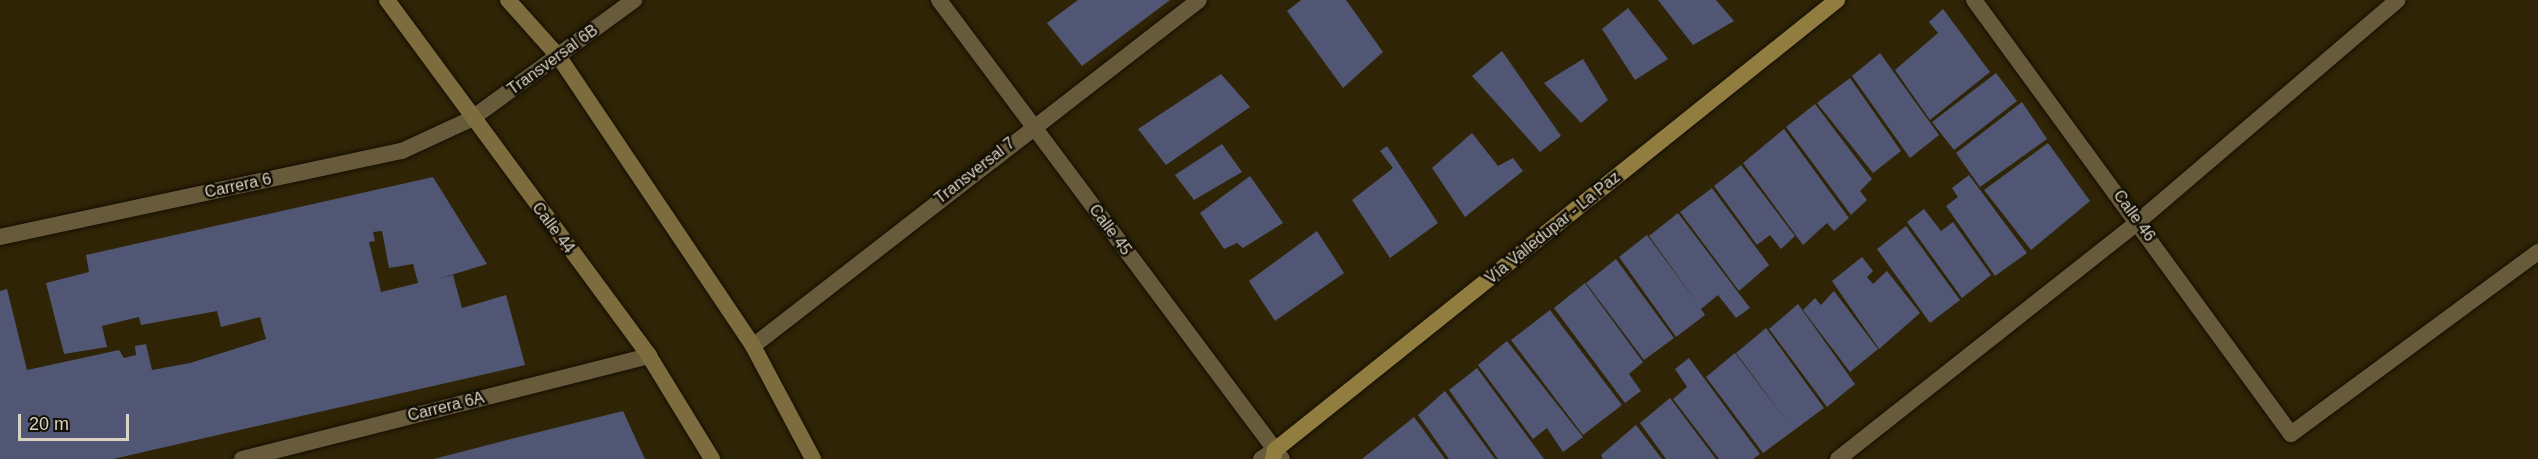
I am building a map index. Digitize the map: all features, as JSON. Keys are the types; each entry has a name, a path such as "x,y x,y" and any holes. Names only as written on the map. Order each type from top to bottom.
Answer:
{"main road":[{"name":"Calle 44","path":"387,0 471,119 650,356 712,459"},
{"path":"508,0 560,57 753,346 813,459"},
{"name":"Vía Valledupar - La Paz","path":"1273,457 1837,0"}],"street":[{"name":"Transversal 6B","path":"471,119 560,57 634,0"},
{"name":"Calle 45","path":"939,0 1273,457"},
{"name":"Transversal 7","path":"753,346 1031,126 1199,0"},
{"name":"Calle 46","path":"1974,0 2139,221 2290,434 2538,252"},
{"path":"1838,459 2139,221 2398,0"},
{"name":"Carrera 6","path":"0,237 402,151 471,119"},
{"name":"Carrera 6A","path":"242,459 650,356"}],"building":[{"path":"1078,0 1170,0 1082,66 1047,23"},
{"path":"1301,0 1346,0 1383,52 1343,88 1287,11"},
{"path":"1658,0 1716,0 1734,21 1693,45"},
{"path":"1628,8 1668,59 1635,80 1602,29"},
{"path":"1943,9 1990,72 1930,120 1895,70 1938,33 1929,22"},
{"path":"1502,51 1561,136 1540,152 1472,76"},
{"path":"1880,53 1939,135 1910,158 1852,76"},
{"path":"1583,59 1608,100 1581,123 1544,83"},
{"path":"1996,73 2017,101 1954,150 1932,122"},
{"path":"1221,74 1250,107 1166,165 1138,129"},
{"path":"1850,78 1901,151 1873,173 1817,103"},
{"path":"2022,102 2047,139 1980,187 1956,153"},
{"path":"1815,104 1872,179 1860,191 1867,200 1851,215 1786,127"},
{"path":"1784,129 1849,218 1834,231 1827,223 1803,245 1743,163"},
{"path":"1472,133 1498,166 1513,158 1523,171 1465,217 1432,168"},
{"path":"2048,143 2090,201 2031,250 1984,190"},
{"path":"1222,144 1242,172 1194,200 1175,175"},
{"path":"1387,146 1438,223 1390,258 1352,200 1393,168 1380,151"},
{"path":"1741,165 1795,236 1781,249 1770,235 1757,245 1714,186"},
{"path":"1969,175 2027,253 1995,276 1946,206 1958,197 1952,188"},
{"path":"1250,176 1283,223 1243,248 1237,243 1224,249 1200,213"},
{"path":"433,177 487,264 438,279 453,275 462,308 506,295 525,365 113,459 0,459 0,291 7,289 27,370 119,350 124,358 136,355 135,346 146,344 152,370 190,363 266,339 260,317 221,327 217,311 141,325 139,317 102,326 107,347 64,354 46,283 89,272 86,255","holes":["382,231 389,268 413,264 418,283 381,292 369,242 375,241 373,232"]},
{"path":"1712,188 1769,265 1739,291 1680,212"},
{"path":"1924,209 1941,231 1953,222 1991,275 1962,298 1907,222"},
{"path":"1678,213 1750,308 1736,318 1718,295 1701,309 1705,315 1676,337 1619,257 1647,235 1698,304 1649,236"},
{"path":"1906,226 1960,300 1930,323 1877,249"},
{"path":"1317,231 1344,273 1275,321 1249,281"},
{"path":"1862,257 1873,271 1867,277 1873,284 1887,271 1920,313 1879,349 1832,281"},
{"path":"1616,259 1674,338 1644,360 1586,283"},
{"path":"1585,283 1643,362 1629,374 1641,391 1625,403 1554,308"},
{"path":"1834,291 1878,349 1850,372 1803,310 1815,298 1821,305"},
{"path":"1798,304 1855,384 1827,407 1769,329"},
{"path":"1550,310 1622,405 1583,435 1511,340"},
{"path":"1766,328 1824,408 1763,453 1706,377 1735,353 1792,428 1736,353"},
{"path":"1507,341 1583,437 1563,452 1547,428 1533,439 1478,365"},
{"path":"1689,358 1760,454 1753,459 1719,459 1673,399 1687,387 1675,369"},
{"path":"1477,368 1544,459 1498,459 1449,390"},
{"path":"1445,391 1495,459 1449,459 1418,415"},
{"path":"1670,398 1716,459 1666,459 1640,423"},
{"path":"623,411 645,459 434,459 507,440"},
{"path":"1414,417 1445,459 1362,459"},
{"path":"1636,425 1662,459 1603,459 1601,455"}]}
